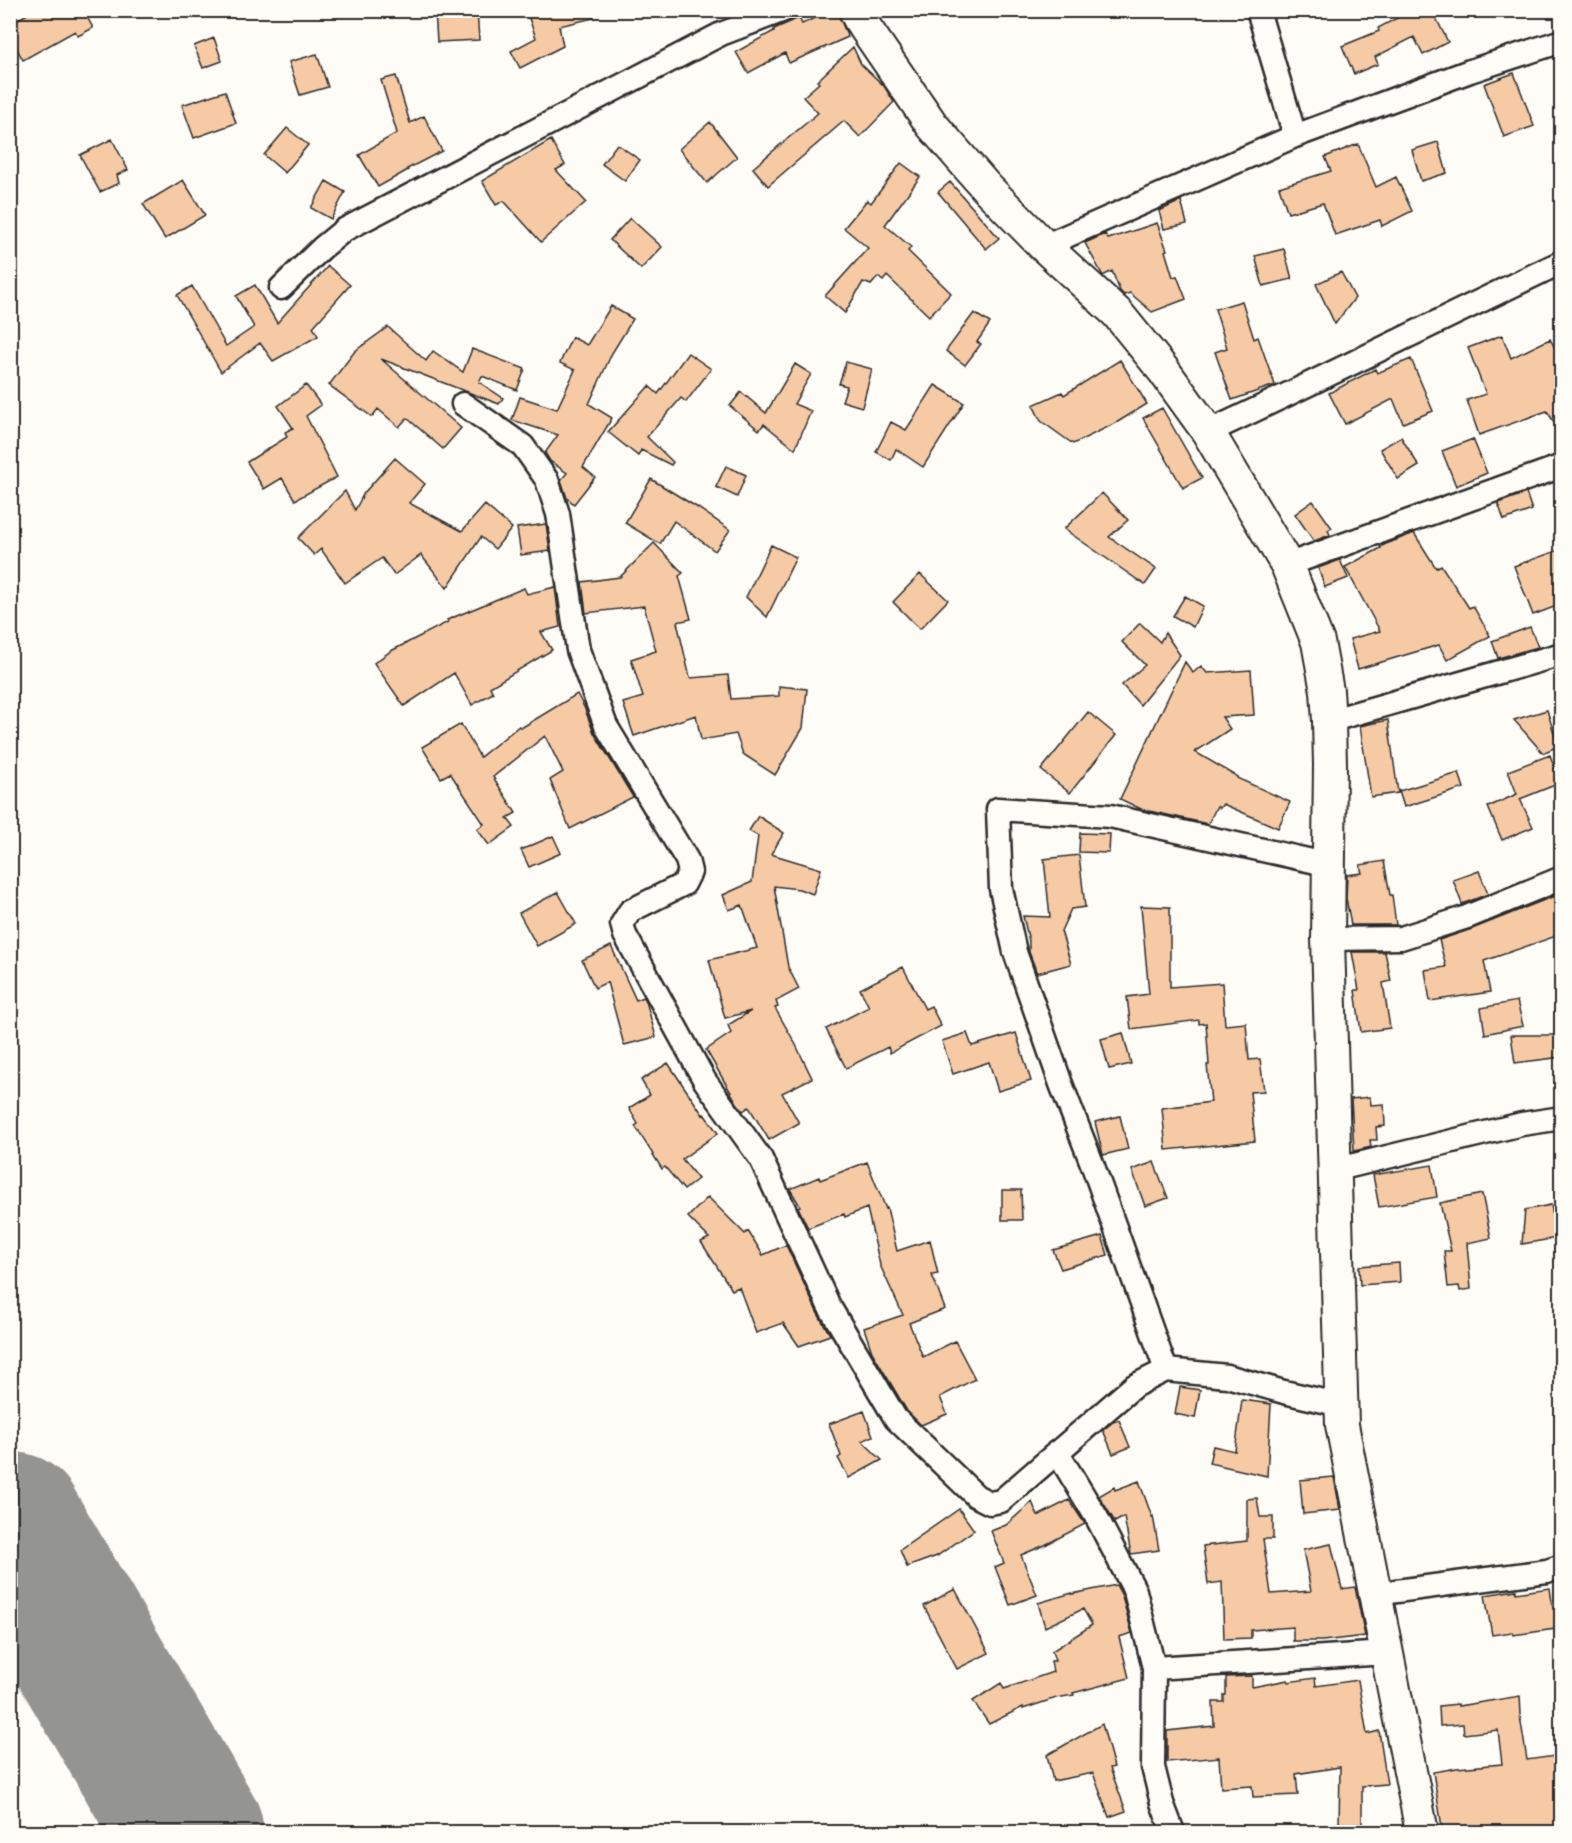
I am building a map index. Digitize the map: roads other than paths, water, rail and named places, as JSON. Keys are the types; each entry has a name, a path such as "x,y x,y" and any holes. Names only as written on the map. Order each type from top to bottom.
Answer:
{"main road":[{"path":"855,10 932,125 986,187 1044,246 1117,313 1164,371 1208,432 1287,565 1318,642 1327,691 1329,721 1328,939 1342,1425 1422,1833"}],"street":[{"path":"281,288 344,230 721,34 784,10"},
{"path":"1258,10 1295,136"},
{"path":"1044,246 1295,136 1470,71 1562,40"},
{"path":"1208,432 1562,262"},
{"path":"463,404 523,446 547,480 558,514 578,650 606,726 687,860 690,872 684,884 630,911 622,924 625,934 705,1081 761,1159 829,1306 896,1419 976,1496 990,1503 1001,1501 1134,1386 1166,1370 1227,1376 1341,1405"},
{"path":"1287,565 1562,466"},
{"path":"1329,721 1562,654"},
{"path":"1166,1370 1015,952 1001,889 998,808 1110,816 1330,865"},
{"path":"1328,939 1401,938 1467,917 1562,878"},
{"path":"1334,1170 1522,1124 1562,1118"},
{"path":"1057,1452 1135,1591 1154,1668 1153,1767 1162,1803 1173,1833"},
{"path":"1374,1594 1547,1571 1562,1566"},
{"path":"1154,1668 1386,1653"}]}
